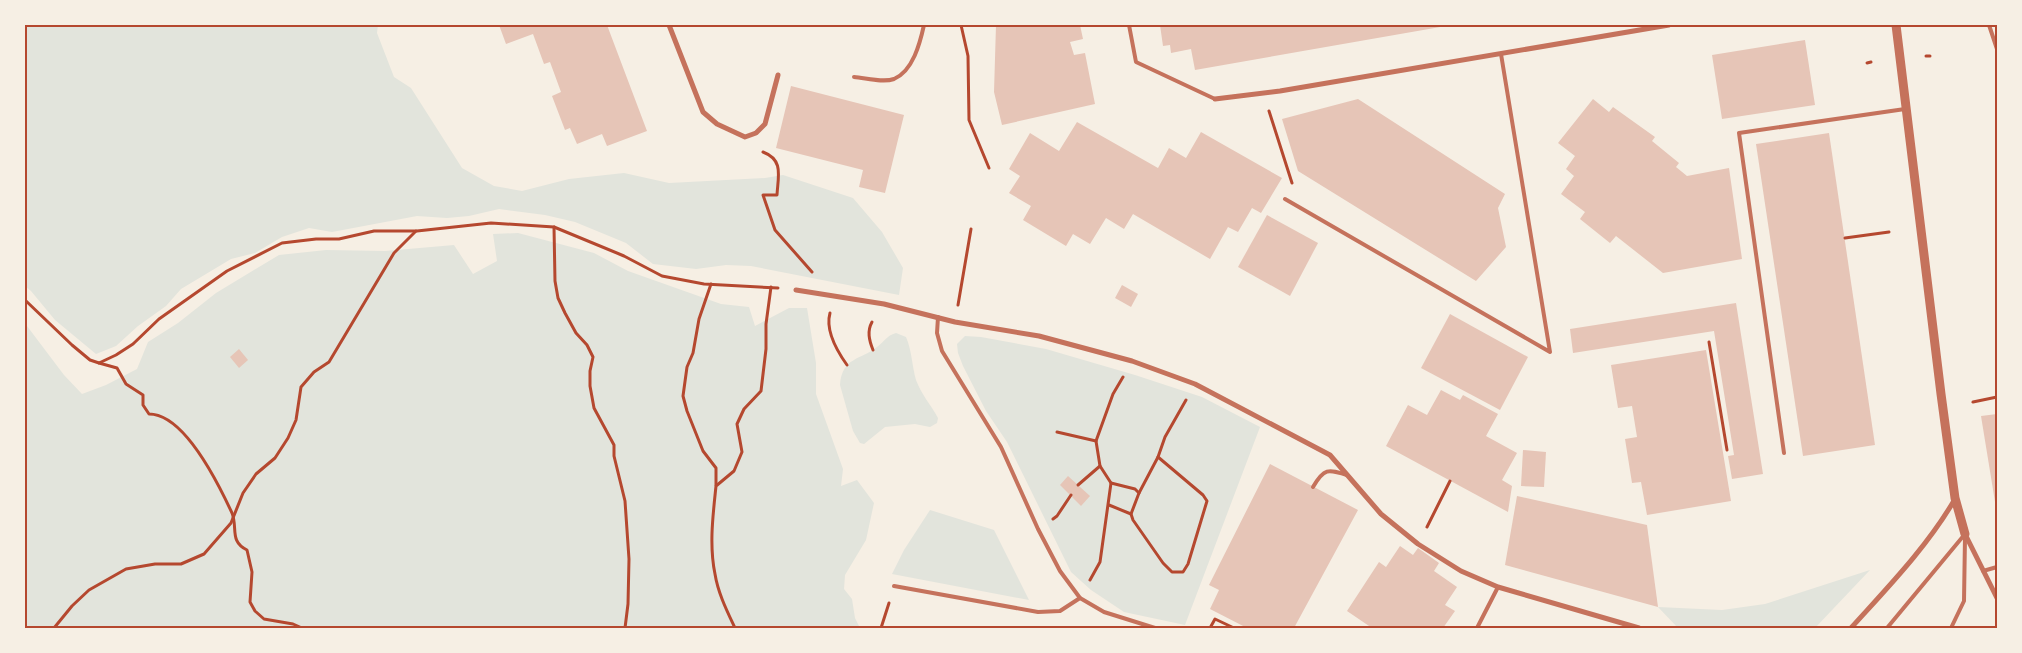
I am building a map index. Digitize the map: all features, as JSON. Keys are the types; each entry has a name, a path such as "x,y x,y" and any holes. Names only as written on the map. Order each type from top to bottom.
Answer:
{"street":[{"path":"669,25 703,112 730,132 745,137 756,133 765,124 778,75"},
{"path":"1214,99 1280,90 1669,25"},
{"path":"1896,25 1905,110 1955,498 1965,534 1997,598"},
{"path":"796,290 884,304 955,322 1039,336 1132,361 1195,384 1330,455 1381,514 1418,544 1461,571 1498,587 1639,628"},
{"path":"1851,628 1924,547 1940,525 1955,498"}],"lane":[{"path":"854,77 894,79 907,70 921,39 924,25"},
{"path":"1129,25 1136,62 1214,99"},
{"path":"1989,25 1997,49"},
{"path":"1285,199 1550,352 1501,54"},
{"path":"1784,453 1739,133 1905,110"},
{"path":"938,317 936,332 942,351 1001,447 1038,529 1060,571 1080,598 1104,612 1155,628"},
{"path":"1313,487 1320,474 1330,470 1347,475"},
{"path":"1887,628 1965,534"},
{"path":"1950,628 1964,601 1965,534"},
{"path":"1983,571 1997,567"},
{"path":"894,586 1038,612 1060,611 1080,598"},
{"path":"1478,628 1498,587"}],"path":[{"path":"961,25 968,56 969,120 989,168"},
{"path":"1270,111 1292,184 1285,199"},
{"path":"772,155 778,166 777,195 763,195 775,230 835,296 829,317 832,341 847,365"},
{"path":"99,363 133,344 159,319 227,271 282,243 316,239 339,239 374,231 417,231 491,222 554,227 624,256 662,276 711,284 796,290"},
{"path":"554,227 555,281 558,298 568,320 587,345 593,358 590,371 594,408 614,445 614,456 625,501 629,559 628,604 625,628"},
{"path":"955,322 971,229"},
{"path":"54,628 72,606 89,590 126,569 155,564 181,564 204,554 222,536 231,523 243,493 256,474 275,458 288,438 296,420 301,387 314,372 328,362 394,253 417,231"},
{"path":"1845,238 1889,232"},
{"path":"711,284 700,319 693,353 687,367 683,396 703,451 716,468 712,527 714,574 725,606 736,628"},
{"path":"716,486 734,471 742,452 737,424 744,409 761,391 771,287"},
{"path":"25,300 72,346 90,360 116,368 126,384 143,396 143,405 149,414 158,414 166,419 188,439 204,458 233,516 236,539 240,546 247,550 252,572 250,602 255,611 264,619 293,624 302,628"},
{"path":"873,350 869,339 870,327 884,304"},
{"path":"1710,342 1727,450"},
{"path":"1080,598 1100,562 1109,506 1111,483 1100,466 1096,441 1112,394 1132,361"},
{"path":"1131,514 1138,493 1158,457 1165,437 1195,384"},
{"path":"1973,402 1997,398"},
{"path":"1057,432 1096,441"},
{"path":"1109,506 1131,514 1163,563 1172,572 1183,572 1188,564 1206,501 1203,496 1158,457"},
{"path":"1078,485 1100,466"},
{"path":"1434,514 1450,480"},
{"path":"1111,483 1135,489 1138,493"},
{"path":"1038,529 1057,516 1071,495"},
{"path":"881,628 894,586"},
{"path":"1210,628 1215,619 1234,628"}],"shaded area":[{"path":"25,25 378,25 377,33 394,77 411,88 462,168 494,186 522,191 569,179 624,173 669,183 765,178 783,175 853,198 882,232 903,268 899,295 751,266 726,265 696,269 653,264 626,243 575,222 545,215 499,209 469,216 447,218 417,216 332,232 309,228 282,237 255,253 231,259 181,289 166,306 138,326 116,346 96,354 55,320 25,286"},
{"path":"518,233 594,253 628,271 721,304 749,307 755,326 789,308 807,308 816,363 816,394 843,469 841,486 857,480 874,503 866,540 845,575 844,589 852,599 855,618 860,628 25,628 25,327 27,326 64,375 82,394 106,385 137,369 148,342 178,323 216,293 279,255 326,250 385,251 454,245 473,274 497,261 493,234"},
{"path":"896,333 906,337 916,380 938,418 937,423 930,427 915,424 885,427 864,444 860,443 853,431 840,385 844,369 853,360 871,351"},
{"path":"965,336 981,337 1046,349 1135,375 1202,397 1260,427 1185,625 1124,612 1091,590 1071,572 1007,442 986,411 963,366 957,344"},
{"path":"930,510 994,530 1029,600 892,574 904,550"},
{"path":"1870,570 1815,628 1678,628 1658,607 1722,610 1765,604"}],"building":[{"path":"499,25 607,25 647,131 607,146 602,134 577,144 570,128 565,130 552,96 561,92 550,62 544,64 533,34 506,44"},
{"path":"996,25 1080,25 1083,39 1070,42 1074,55 1085,53 1095,104 1002,125 994,92"},
{"path":"1160,25 1446,26 1195,70 1191,49 1171,53 1170,45 1163,46"},
{"path":"1805,40 1815,105 1722,119 1712,55"},
{"path":"791,86 904,115 885,193 859,187 863,170 776,148"},
{"path":"1358,99 1505,194 1498,208 1506,247 1476,281 1298,171 1282,119"},
{"path":"1593,99 1609,112 1613,107 1655,137 1652,141 1679,163 1676,167 1687,176 1729,168 1742,259 1663,273 1616,236 1610,243 1580,219 1585,212 1561,194 1574,176 1566,169 1575,156 1558,143"},
{"path":"1077,122 1158,168 1169,148 1186,158 1201,132 1282,178 1261,213 1252,208 1238,232 1228,227 1210,259 1133,214 1124,229 1106,218 1090,244 1073,234 1066,246 1023,220 1031,206 1009,193 1020,176 1009,169 1030,133 1059,151"},
{"path":"1829,133 1875,445 1803,456 1756,144"},
{"path":"1267,215 1318,243 1290,296 1238,267"},
{"path":"1122,285 1138,294 1131,307 1115,298"},
{"path":"1736,303 1763,474 1732,479 1728,456 1734,455 1714,331 1573,353 1570,329"},
{"path":"1450,314 1528,357 1500,410 1421,368"},
{"path":"239,349 248,360 239,368 230,357"},
{"path":"1706,350 1731,501 1647,515 1641,482 1632,483 1625,439 1637,437 1632,406 1618,408 1611,365"},
{"path":"1441,390 1460,400 1463,395 1498,414 1486,436 1517,453 1502,480 1512,486 1508,512 1386,446 1408,405 1427,415"},
{"path":"1997,414 1997,507 1996,508 1981,416"},
{"path":"1523,450 1546,452 1544,487 1521,486"},
{"path":"1270,464 1358,510 1294,628 1247,628 1210,609 1219,590 1209,585"},
{"path":"1068,476 1090,496 1081,506 1060,485"},
{"path":"1517,496 1647,525 1658,607 1505,565"},
{"path":"1400,546 1413,555 1418,548 1439,563 1434,571 1457,587 1445,605 1455,611 1443,628 1372,628 1347,611 1379,562 1386,567"}]}
